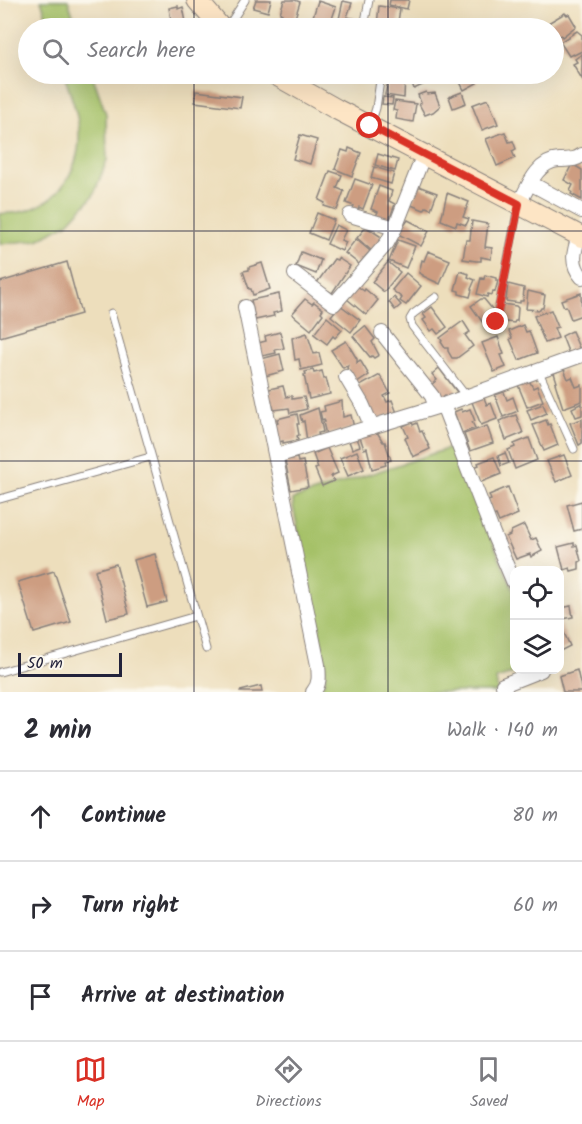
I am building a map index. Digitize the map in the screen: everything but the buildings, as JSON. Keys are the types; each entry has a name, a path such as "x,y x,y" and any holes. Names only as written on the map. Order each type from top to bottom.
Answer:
{"street":[{"path":"197,0 212,18"},
{"path":"292,84 580,236 573,258 577,271 582,277"},
{"path":"295,274 334,303 387,243 424,154"},
{"path":"519,204 530,183 544,164 558,159 571,160 582,155"},
{"path":"530,183 582,211"},
{"path":"350,215 394,228"},
{"path":"245,307 319,676 317,688 313,692"},
{"path":"382,333 440,406 510,574"},
{"path":"276,456 440,406 582,355"},
{"path":"346,376 372,427"},
{"path":"504,692 503,685 529,674"}],"lane":[{"path":"233,18 245,0"},
{"path":"366,18 369,0"},
{"path":"370,126 376,108 380,84"},
{"path":"496,322 519,204"},
{"path":"436,297 413,314 410,319 412,326 466,396"},
{"path":"111,313 150,457 207,649"},
{"path":"539,372 574,449"},
{"path":"0,499 150,457"},
{"path":"0,672 196,616"}],"green space":[{"path":"41,0 68,0 74,18 47,18"},
{"path":"67,84 96,84 106,114 107,160 93,196 67,224 37,240 0,244 0,214 25,211 41,205 62,187 69,176 75,163 79,136 74,104"},
{"path":"453,447 510,582 510,674 512,674 496,679 498,692 319,692 325,680 325,660 293,499"}],"route":[{"path":"370,126 519,204 496,322"}]}
